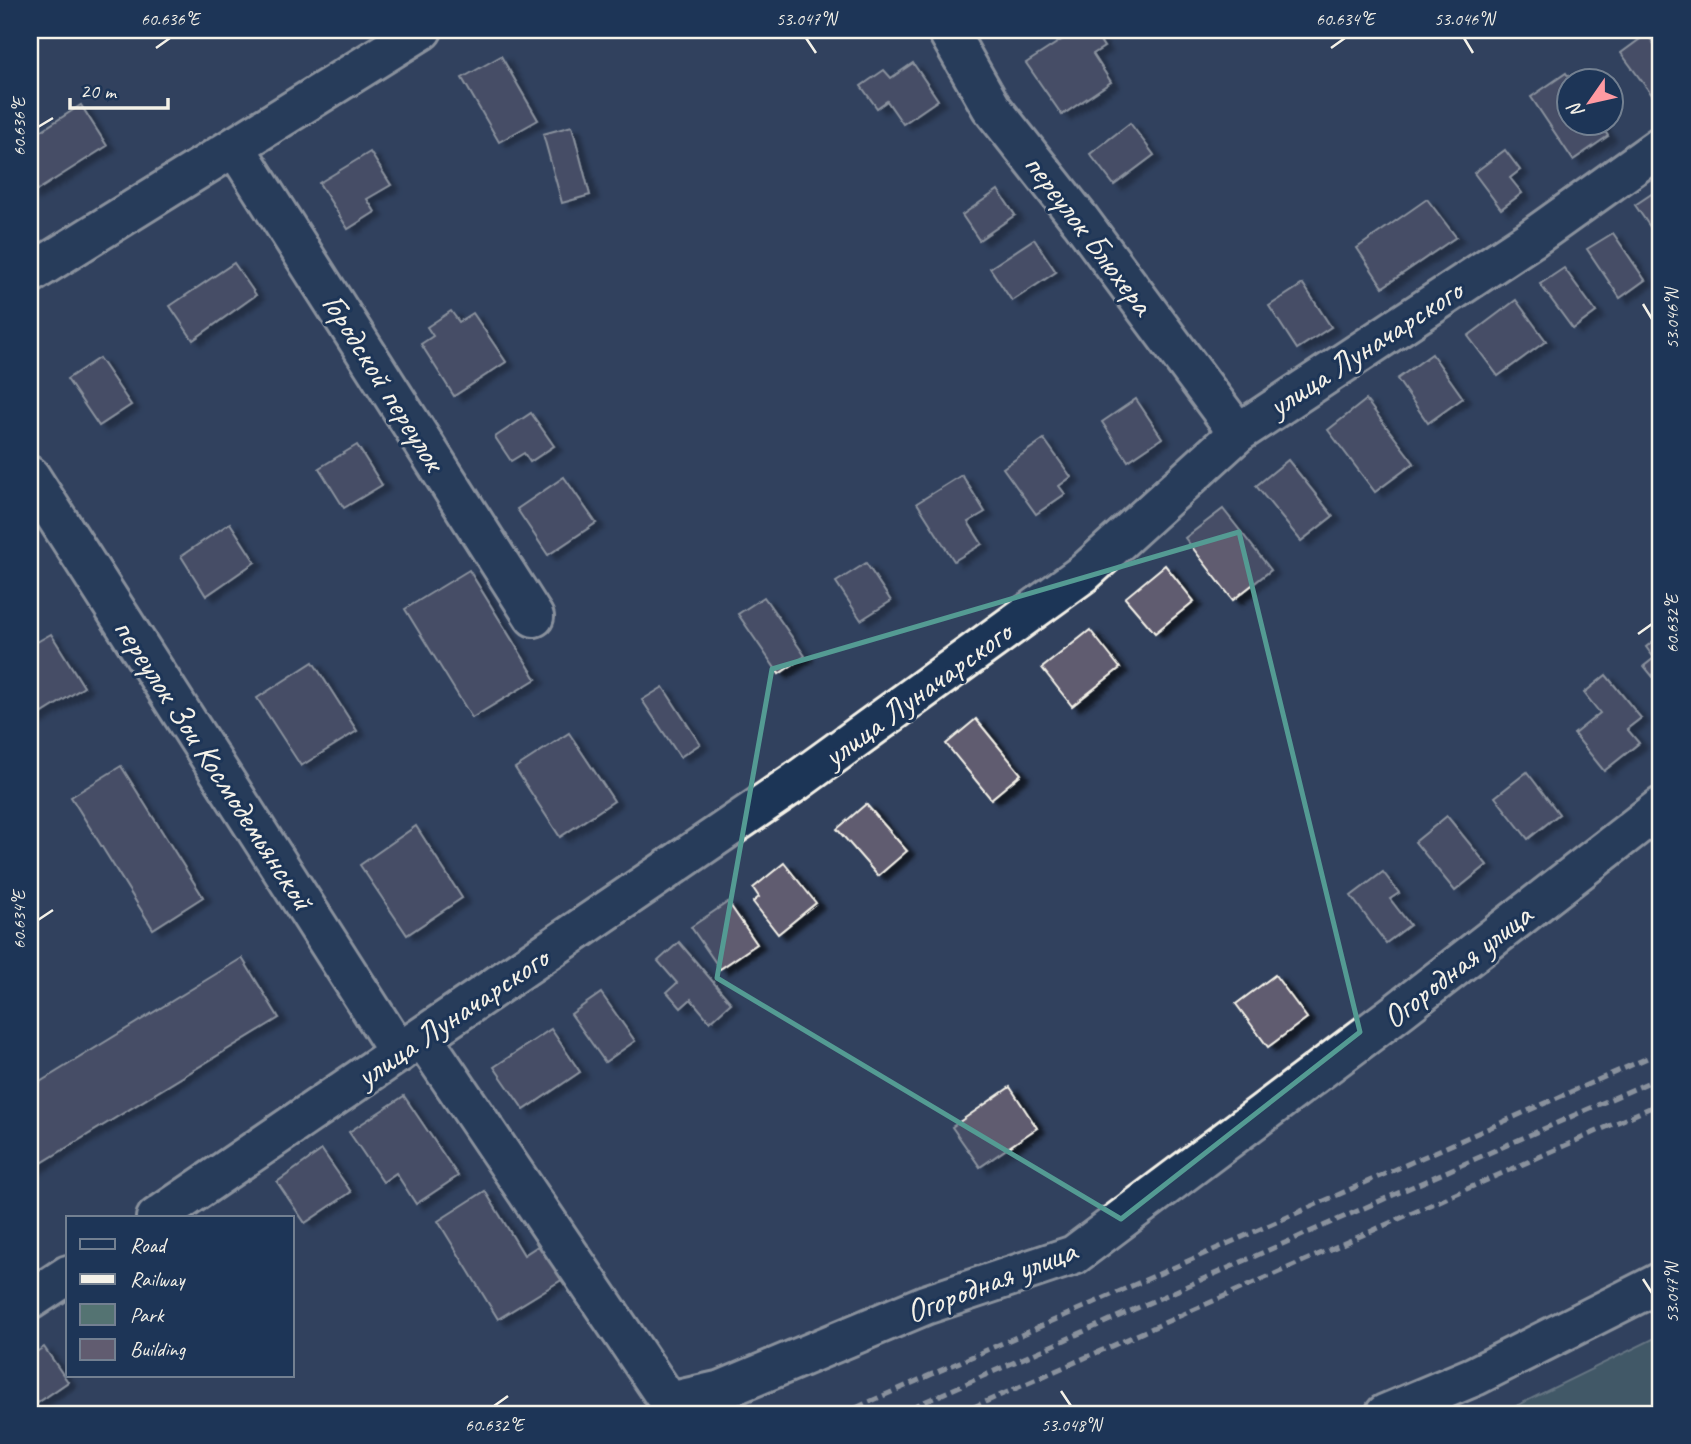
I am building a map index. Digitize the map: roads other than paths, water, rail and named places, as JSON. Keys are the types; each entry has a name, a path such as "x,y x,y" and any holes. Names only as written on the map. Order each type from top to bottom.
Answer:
{"street":[{"path":"30,274 422,30"},
{"name":"переулок Блюхера","path":"947,30 991,107 1081,221 1238,433"},
{"name":"улица Луначарского","path":"159,1216 797,781 1084,573 1238,433 1531,239 1661,146"},
{"name":"Городской переулок","path":"234,147 534,617"},
{"name":"переулок Зои Космодемьянской","path":"30,476 411,1045"},
{"name":"Огородная улица","path":"411,1045 669,1402 722,1390 925,1305 1074,1255 1400,1010 1661,807"},
{"path":"30,1300 66,1276"},
{"path":"1385,1414 1475,1376 1661,1282"}],"railway":[{"path":"842,1414 1661,1052"},
{"path":"897,1414 1661,1077"},
{"path":"958,1414 1661,1103"}]}
